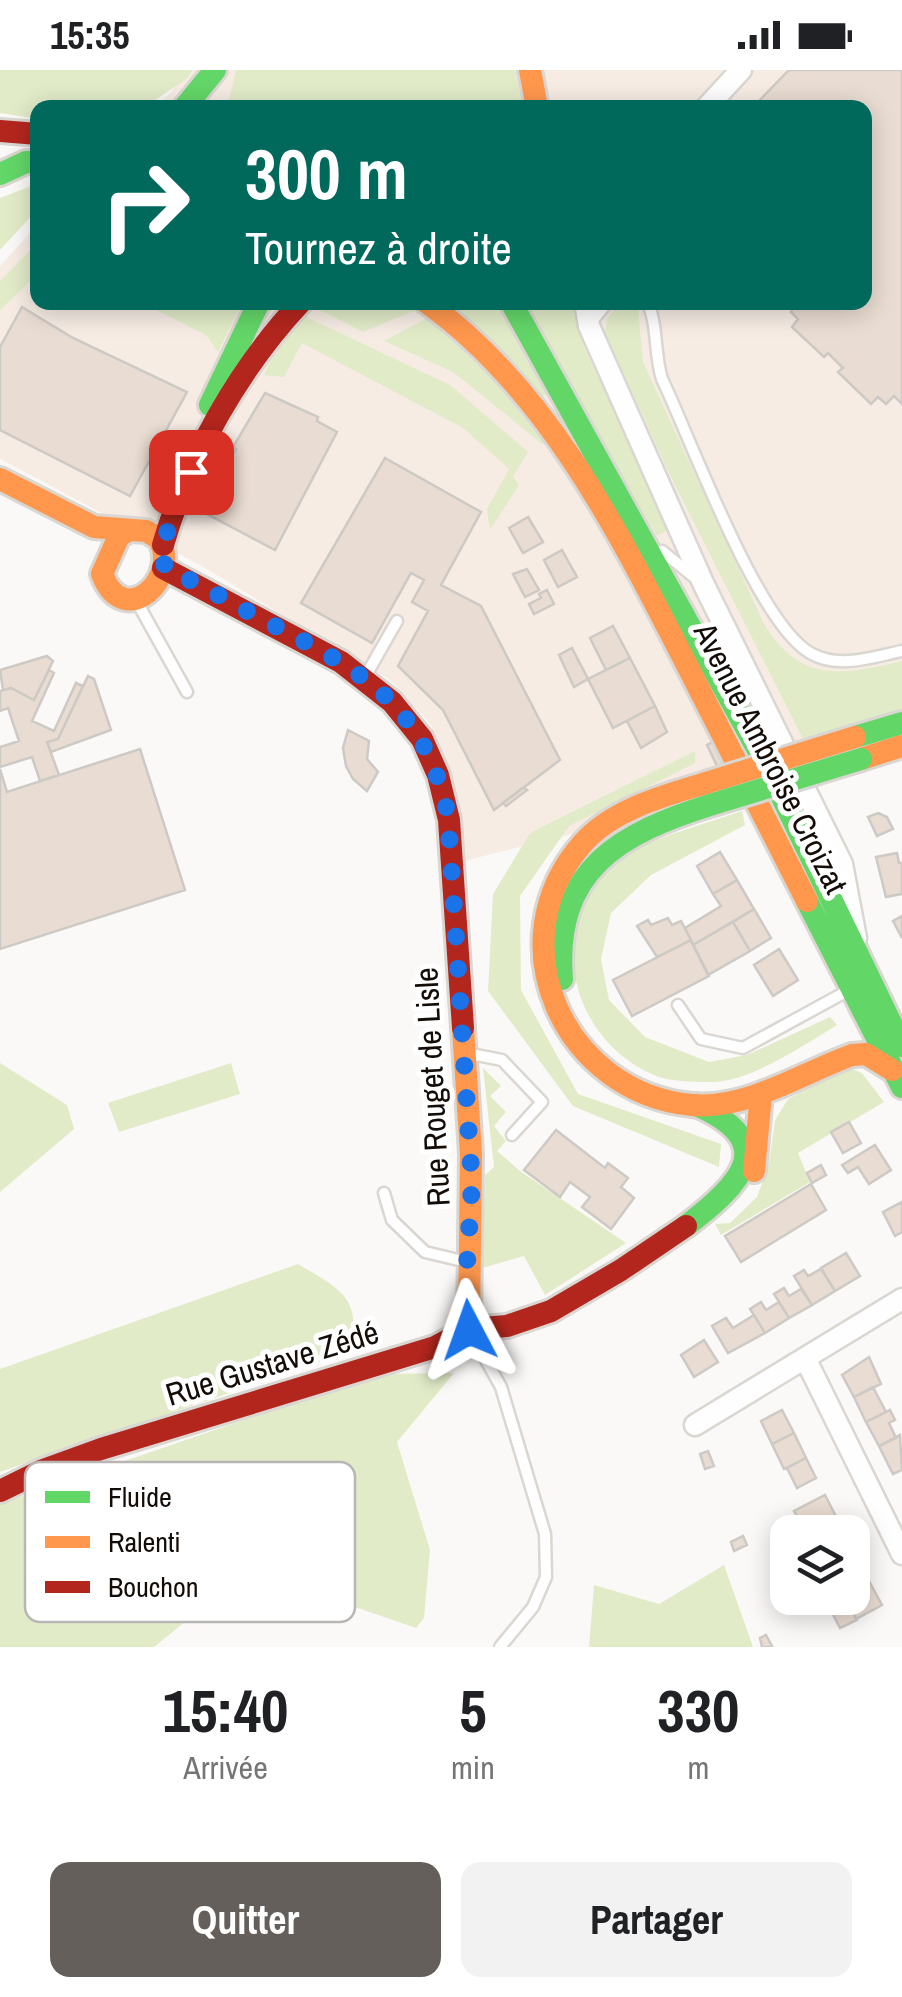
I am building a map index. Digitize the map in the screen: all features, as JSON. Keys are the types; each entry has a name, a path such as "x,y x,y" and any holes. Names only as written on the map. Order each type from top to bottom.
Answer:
{"main road":[{"path":"191,100 217,70"},
{"path":"212,100 217,70"},
{"path":"531,75 536,100"},
{"path":"0,131 30,133"},
{"path":"0,174 30,162"},
{"path":"254,310 164,497 132,530 118,536 105,561 102,574 108,591 120,600 136,602 146,596 164,556 177,498 266,344 294,310"},
{"name":"Avenue Ambroise Croizat","path":"436,310 468,336 505,376 576,463 862,986 881,1032"},
{"name":"Avenue Ambroise Croizat","path":"514,310 768,768 858,955 862,986"},
{"path":"0,479 103,529 146,530 164,556"},
{"path":"45,503 95,542 105,561"},
{"name":"Rue Rouget de Lisle","path":"164,556 364,678 406,716 431,756 448,816 465,1052 472,1183 469,1330"},
{"path":"881,1032 833,1061 740,1100 696,1105 652,1098 635,1091 586,1057 560,1018 540,957 546,906 553,886 583,843 632,809 709,793 858,748 902,723"},
{"path":"858,748 902,746"},
{"path":"709,793 642,829 599,859 574,896 561,932 559,957 563,983 583,1030 612,1060 641,1079 740,1100 842,1039 881,1032"},
{"path":"881,1032 899,1072"},
{"path":"666,1240 723,1212 738,1200 753,1177 758,1153 740,1100"},
{"path":"666,1240 732,1190 741,1177 744,1148 740,1100"},
{"name":"Rue Gustave Zédé","path":"65,1462 435,1347 469,1330 494,1329 554,1310 666,1240"},
{"name":"Rue Gustave Zédé","path":"0,1491 25,1479"}],"street":[{"path":"713,100 741,70"},
{"path":"531,75 551,100"},
{"path":"585,310 588,326 704,585 842,864 858,955"},
{"path":"695,1425 902,1299"},
{"path":"806,1360 902,1554"}],"lane":[{"path":"588,326 601,310"},
{"path":"651,310 654,358 662,378 733,538 786,634 814,656 834,662 902,651"},
{"path":"572,410 666,557 704,585"},
{"path":"136,602 187,692"},
{"path":"364,678 397,621"},
{"path":"678,1006 700,1039 743,1048 862,986"},
{"path":"465,1052 502,1060 542,1102 512,1135"},
{"path":"384,1193 392,1220 425,1252 468,1262"},
{"path":"469,1330 501,1388 545,1534 546,1577 533,1608 500,1647"}],"shaded area":[{"path":"184,70 902,70 902,724 601,827 464,861 431,725 390,680 205,568 0,459 0,266 30,233 30,310 872,310 872,100 163,100"}],"green space":[{"path":"0,70 192,70 188,78 155,100 30,100 30,118 0,113"},
{"path":"236,70 515,70 521,100 229,100"},
{"path":"30,186 30,218 0,250 0,198"},
{"path":"30,250 30,282 0,310 0,281"},
{"path":"156,310 239,310 218,352 206,335"},
{"path":"320,310 416,310 363,332"},
{"path":"458,310 503,310 546,395 542,396"},
{"path":"526,310 580,310 583,345 670,529 657,536"},
{"path":"614,310 638,310 643,362 764,624 778,643 808,666 824,670 860,670 902,661 902,711 804,741 669,473 605,332 607,319"},
{"path":"304,316 450,385 528,452 513,477 519,485 490,530 487,509 509,469 463,428 302,343 284,377 264,375 277,348"},
{"path":"429,317 500,387 544,443 453,372 384,341"},
{"path":"695,751 695,763 569,826 520,896 521,990 578,1094 721,1144 719,1167 573,1106 488,991 493,894 530,833"},
{"path":"742,811 745,825 651,875 611,913 601,959 609,1000 645,1037 709,1062 747,1055 830,1017 837,1025 778,1060 729,1080 692,1082 660,1077 632,1063 613,1047 585,1008 573,962 580,912 600,880 638,849"},
{"path":"0,1063 67,1105 74,1129 0,1192"},
{"path":"231,1063 240,1094 119,1132 108,1103"},
{"path":"847,1067 862,1073 884,1102 798,1153 810,1182 721,1235 715,1224 730,1223 757,1197 769,1164 775,1120 788,1099"},
{"path":"483,1068 501,1086 490,1096 506,1112 494,1126 506,1141 497,1151 626,1243 545,1295 524,1256 482,1268 485,1175 494,1167"},
{"path":"298,1264 336,1288 350,1306 353,1318 351,1351 0,1472 0,1369"},
{"path":"454,1373 397,1442 430,1550 424,1618 416,1628 355,1607 355,1462 122,1462 377,1374"},
{"path":"25,1495 25,1622 185,1622 154,1647 0,1647 0,1504"},
{"path":"724,1565 753,1647 589,1647 594,1585 659,1604"}],"building":[{"path":"789,70 902,70 902,404 894,396 886,404 878,397 871,404 838,372 843,368 828,353 824,357 792,327 798,319 792,310 872,310 872,100 760,100"},
{"path":"22,307 73,338 187,392 130,496 0,430 0,347"},
{"path":"265,393 318,417 317,421 337,432 275,550 203,512 219,482 216,480 236,449 233,447"},
{"path":"385,458 481,512 441,585 481,606 560,760 494,810 443,710 398,666 428,611 412,602 424,580 411,573 372,643 301,603"},
{"path":"528,517 543,542 523,553 509,528"},
{"path":"562,550 577,577 558,587 544,560"},
{"path":"527,569 539,590 525,597 513,574"},
{"path":"547,590 554,604 534,614 529,604"},
{"path":"613,626 630,658 606,670 590,638"},
{"path":"572,648 588,679 574,687 559,655"},
{"path":"47,656 53,661 34,700 11,688 3,690 0,670"},
{"path":"630,658 655,706 613,728 588,679"},
{"path":"49,670 54,673 32,721 54,731 76,683 83,686 58,739 47,742 59,775 40,781 32,757 0,767 0,747 19,741 8,708 0,711 0,691 11,688 34,700"},
{"path":"88,676 94,679 111,730 51,752 47,742 58,739"},
{"path":"655,706 667,732 641,748 627,721"},
{"path":"348,730 369,741 367,759 378,772 367,791 353,779 346,766 343,748"},
{"path":"713,742 723,765 718,768 707,745"},
{"path":"140,749 185,890 0,949 0,769 7,792"},
{"path":"524,787 527,790 506,806 503,803"},
{"path":"878,813 887,817 893,829 877,836 868,817"},
{"path":"720,852 737,880 713,894 697,866"},
{"path":"897,853 902,863 902,894 886,897 876,857"},
{"path":"737,880 754,909 693,945 685,928 721,906 713,894"},
{"path":"754,909 771,938 750,951 733,922"},
{"path":"902,916 902,938 893,921"},
{"path":"668,918 672,925 681,921 691,940 657,957 637,926 648,920 651,925"},
{"path":"733,922 750,951 708,975 693,945"},
{"path":"691,940 709,976 632,1016 613,980"},
{"path":"779,949 798,980 773,996 754,965"},
{"path":"849,1122 861,1143 843,1153 831,1132"},
{"path":"556,1130 605,1168 608,1163 628,1178 621,1187 634,1198 611,1229 582,1207 590,1197 570,1182 560,1197 524,1170"},
{"path":"875,1145 891,1170 869,1184 858,1167 848,1173 842,1165"},
{"path":"821,1165 826,1175 812,1183 807,1173"},
{"path":"811,1184 826,1210 741,1262 725,1236"},
{"path":"902,1202 902,1232 895,1236 883,1212"},
{"path":"846,1253 860,1276 835,1291 821,1268"},
{"path":"821,1269 835,1291 812,1305 794,1276 804,1270 808,1276"},
{"path":"784,1288 789,1296 801,1289 812,1305 789,1318 774,1294"},
{"path":"761,1302 766,1310 779,1302 789,1318 765,1333 750,1309"},
{"path":"754,1315 765,1333 728,1353 712,1326 726,1318 733,1328"},
{"path":"704,1340 718,1362 694,1377 681,1355"},
{"path":"869,1357 881,1384 854,1397 842,1375"},
{"path":"873,1387 886,1412 866,1422 854,1397"},
{"path":"782,1410 794,1433 772,1444 761,1421"},
{"path":"890,1410 895,1420 889,1423 896,1438 879,1446 866,1422"},
{"path":"794,1433 806,1458 784,1469 772,1444"},
{"path":"900,1435 902,1470 893,1474 879,1446"},
{"path":"708,1451 714,1466 705,1469 700,1454"},
{"path":"806,1458 816,1478 797,1488 787,1468"},
{"path":"825,1495 835,1515 796,1515 794,1511"},
{"path":"743,1536 747,1545 734,1551 731,1542"},
{"path":"870,1583 882,1605 870,1611"},
{"path":"833,1615 854,1615 857,1620 840,1628"},
{"path":"766,1635 772,1646 762,1647 760,1638"}],"traffic: fast":[{"path":"191,100 215,70"},
{"path":"0,174 30,162"},
{"path":"210,405 255,310"},
{"path":"515,310 768,768 902,1046"},
{"path":"855,737 902,723"},
{"path":"713,804 861,759"},
{"path":"562,979 562,941 569,909 581,883 599,861 649,828 713,804"},
{"path":"807,901 902,1087"},
{"path":"686,1226 722,1196 744,1165 745,1149 739,1134 723,1119 696,1105"}],"traffic: slow":[{"path":"530,70 536,100"},
{"path":"436,310 471,338 511,380 581,473 640,575 807,901"},
{"path":"0,479 94,527 146,531 158,538 164,553 163,568 157,582 136,599 124,599 112,591 102,574 119,536 128,531"},
{"path":"706,783 855,737"},
{"path":"861,759 902,746"},
{"path":"706,783 640,805 609,821 583,843 557,882 545,924 545,966 556,1007 578,1043 609,1073 647,1094 692,1105 713,1105 754,1096 852,1055 866,1054 892,1070"},
{"path":"463,1028 471,1154 469,1329"},
{"path":"754,1171 761,1094"}],"traffic: jam":[{"path":"0,131 30,133"},
{"path":"163,545 186,480 218,416 257,356 294,310"},
{"path":"163,568 341,662 392,702 422,739 438,775 449,820 463,1028"},
{"path":"65,1462 435,1347 469,1329 507,1326 551,1311 686,1226"},
{"path":"0,1491 25,1479"}],"route":[{"path":"191,472 168,524 164,568 341,662 388,696 431,756 442,786 448,816 467,1072 472,1183 466,1281 469,1330"}]}
